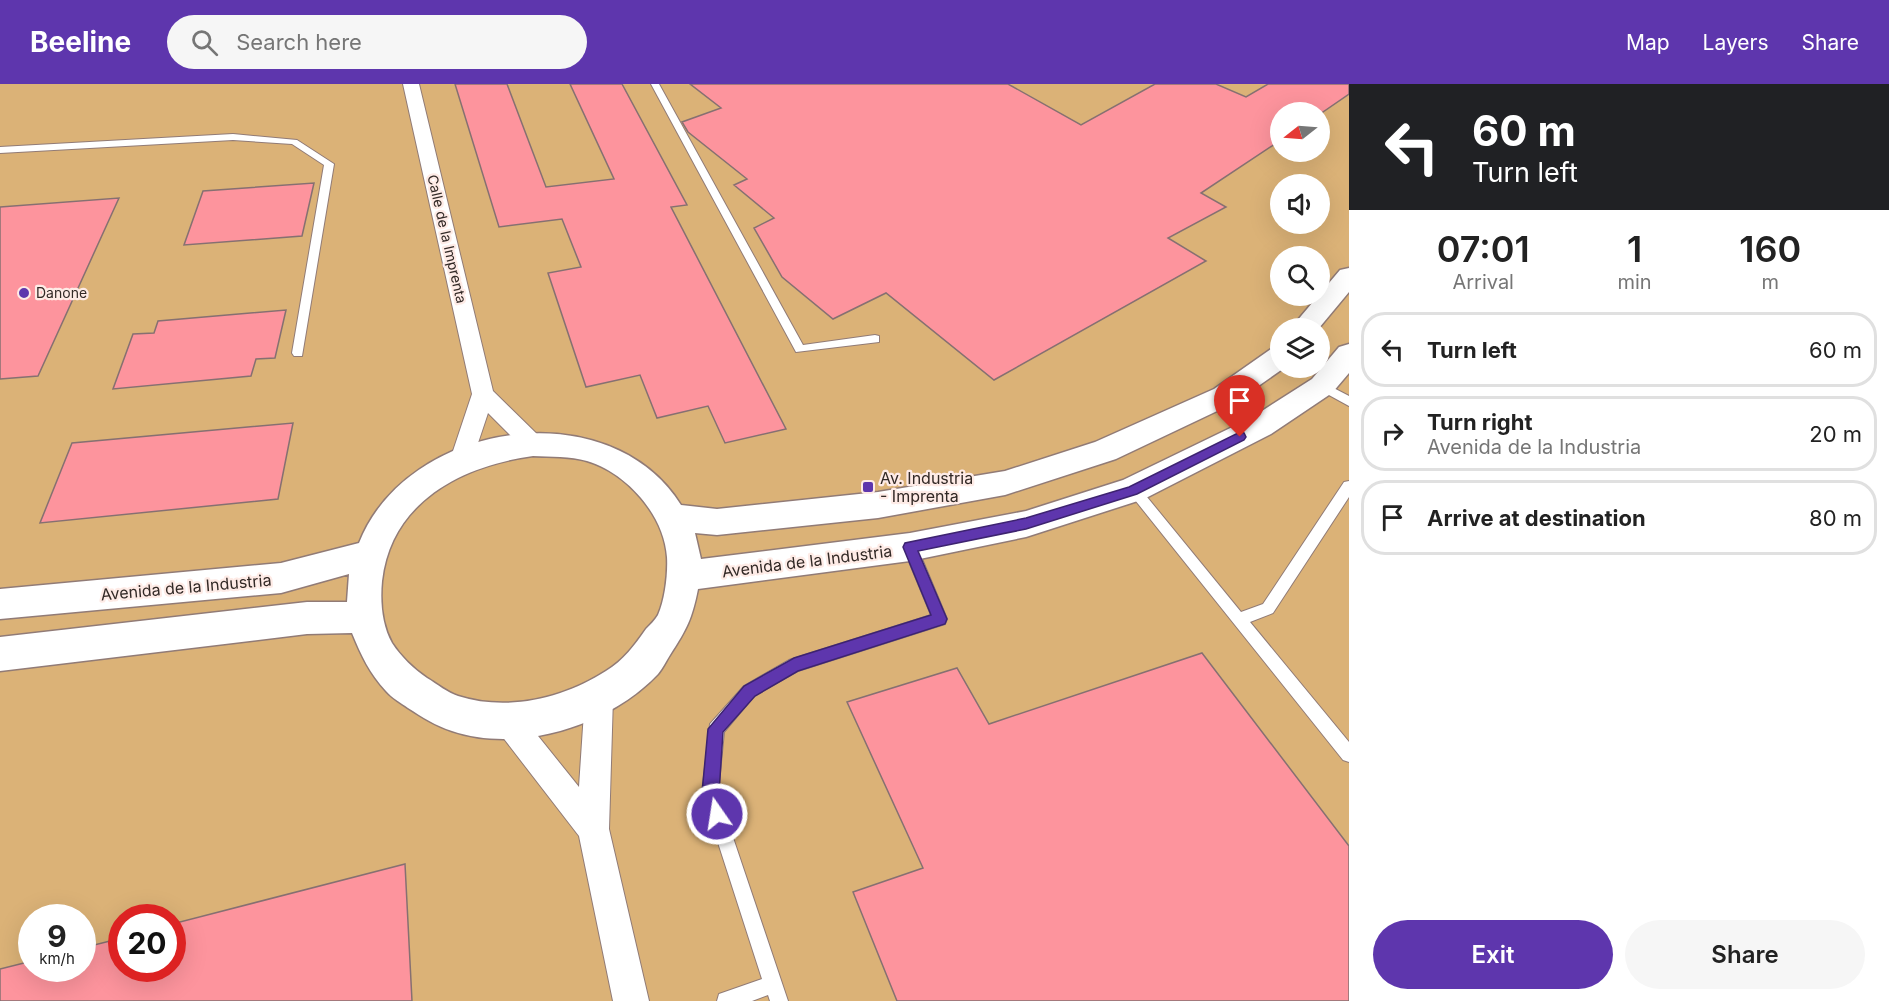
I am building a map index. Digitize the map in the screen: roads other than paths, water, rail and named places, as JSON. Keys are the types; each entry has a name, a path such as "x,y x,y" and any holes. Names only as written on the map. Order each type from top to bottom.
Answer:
{"street":[{"name":"Calle de la Imprenta","path":"411,84 483,394"},
{"path":"1313,318 1349,276"},
{"name":"Avenida de la Industria","path":"684,576 910,547 1026,524 1133,490 1261,426 1322,386 1349,354"},
{"path":"674,518 717,522 758,518 878,505 1005,483 1105,452 1224,396 1270,364"},
{"path":"462,460 483,394 533,444"},
{"path":"533,444 577,447 617,461 651,485 674,518 683,546 684,576 673,621 644,663 599,697 555,715 508,721 454,714 410,691 379,657 364,616 363,585 369,555 391,516 423,484 462,460 497,448 533,444"},
{"name":"Avenida de la Industria","path":"0,604 281,578 369,555"},
{"path":"0,654 307,618 364,616"},
{"path":"599,697 593,829 632,1001"},
{"path":"508,721 593,829"}],"lane":[{"path":"656,84 800,349 875,339"},
{"path":"0,150 233,137 294,142 329,164 298,353"},
{"path":"1322,386 1349,402"},
{"path":"1239,620 1268,609 1349,486"},
{"path":"1133,490 1349,754"},
{"path":"726,1001 776,992 710,793 716,729 749,691 794,665 940,619 910,547"}],"place":[{"name":"Danone","path":"24,293"},
{"name":"Av. Industria - Imprenta","path":"868,487"}]}
